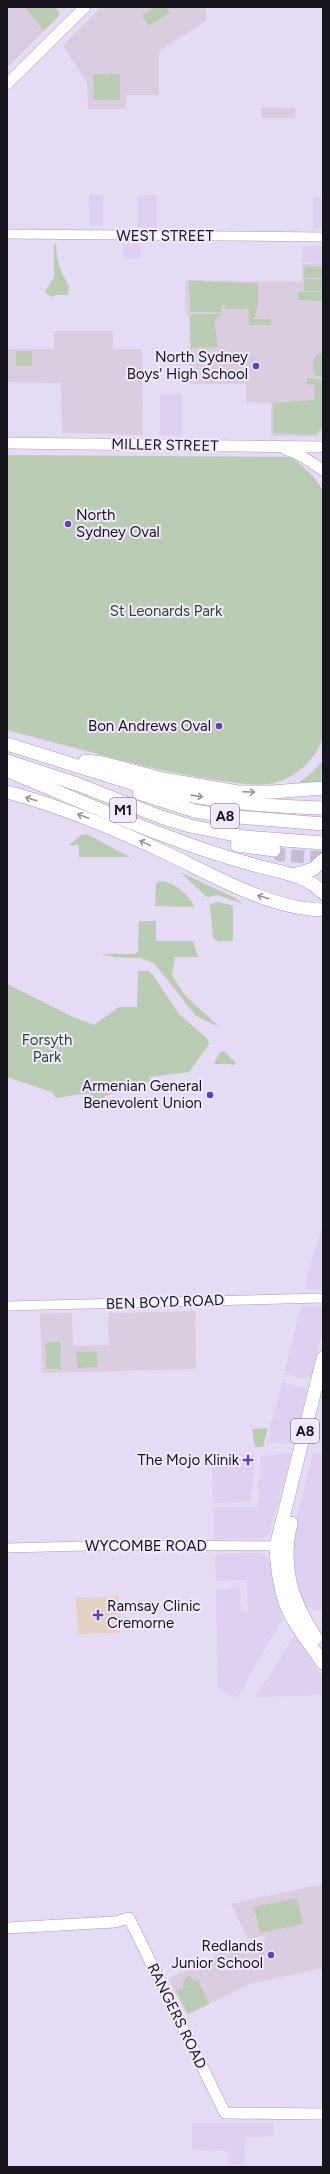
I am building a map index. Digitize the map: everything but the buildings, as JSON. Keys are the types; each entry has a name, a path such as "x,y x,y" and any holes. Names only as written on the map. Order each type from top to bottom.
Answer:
{"highway":[{"name":"M1","path":"7,737 155,784 159,788 190,796 242,803 321,808"},
{"name":"M1","path":"7,744 154,790 159,788"},
{"name":"M1","path":"7,756 80,780 167,815 212,827 265,836 321,840"},
{"path":"7,761 77,784 161,818 190,826 245,837 321,840"},
{"path":"85,761 102,763 163,779 238,792 272,792 323,788"},
{"name":"A8","path":"68,763 70,769 195,811 323,824"},
{"name":"M1","path":"7,767 95,798 182,833 223,843 274,850"},
{"path":"7,767 8,772 208,852 301,876 323,893"},
{"path":"7,779 60,796 63,795"},
{"path":"80,780 87,780 174,809 195,811"},
{"path":"10,793 48,804 118,830 237,888 276,901 323,910"},
{"path":"301,876 323,860"},
{"name":"A8","path":"323,1358 281,1546 295,1601 323,1648"},
{"name":"A8","path":"323,1387 277,1560 288,1609 295,1624 323,1663"}],"main road":[{"path":"7,84 85,7"},
{"path":"310,447 323,439"},
{"name":"MILLER STREET","path":"7,443 323,447"},
{"path":"278,446 295,452 323,470"},
{"name":"RANGERS ROAD","path":"7,1928 115,1922 129,1918 225,2113 323,2114"}],"street":[{"name":"WEST STREET","path":"7,234 323,237"},
{"name":"BEN BOYD ROAD","path":"7,1306 323,1298"},
{"name":"WYCOMBE ROAD","path":"7,1548 125,1545 281,1546"}],"shaded area":[{"path":"24,7 44,31 7,68 7,8"},
{"path":"101,7 206,7 207,20 159,51 159,95 126,95 126,109 88,109 87,83 63,45"},
{"path":"261,107 296,108 295,118 261,118"},
{"path":"89,195 103,195 103,226 90,226"},
{"path":"138,195 157,195 157,227 138,227"},
{"path":"313,197 323,197 323,228 313,228"},
{"path":"123,244 141,244 141,259 124,259"},
{"path":"302,246 323,246 323,264 302,263"},
{"name":"North Sydney Boys' High School","path":"302,264 323,264 323,430 317,436 271,436 271,403 246,402 246,384 190,384 189,315 186,315 185,280 302,282"},
{"path":"54,331 113,331 113,349 142,349 143,435 62,433 61,383 7,382 7,349 54,349"},
{"path":"160,394 182,394 182,436 160,435"},
{"path":"322,1226 323,1289 308,1290 306,1288 307,1275"},
{"path":"301,1306 323,1306 323,1329 311,1376 308,1379 284,1374"},
{"path":"195,1311 196,1369 42,1373 40,1314 72,1313 73,1346 109,1345 108,1313"},
{"path":"282,1382 305,1388 307,1391 294,1441 291,1443 266,1444"},
{"path":"289,1453 291,1456 269,1534 263,1538 214,1539 213,1507 258,1507 260,1489 257,1488 258,1480 260,1480 261,1456"},
{"path":"313,1453 323,1454 323,1611 307,1607 300,1600 292,1557 293,1533"},
{"path":"253,1454 255,1457 251,1500 249,1502 215,1503 213,1500 212,1457 214,1455"},
{"path":"217,1554 264,1554 271,1562 282,1620 236,1699 218,1688 216,1590 240,1588 241,1610 247,1613 247,1580 216,1581 215,1556"},
{"name":"Ramsay Clinic Cremorne","path":"119,1596 120,1633 77,1634 76,1598"},
{"path":"296,1636 323,1677 323,1695 256,1697 293,1637"},
{"name":"Redlands Junior School","path":"323,1884 323,1968 249,1984 187,2015 168,1979 232,1948 266,1941 264,1936 248,1939 231,1904"},
{"path":"192,2123 274,2123 274,2136 245,2137 244,2165 228,2165 228,2151 192,2150"}],"green space":[{"path":"24,7 55,7 60,12 58,17 44,31"},
{"path":"154,7 166,7 170,13 148,26 142,15"},
{"path":"93,74 106,74 106,77 107,74 120,74 120,100 108,100 107,98 107,100 94,100"},
{"path":"54,244 56,244 60,266 69,286 68,295 55,295 52,297 45,292 54,277"},
{"path":"305,266 323,267 323,278 304,278"},
{"path":"304,279 323,279 323,291 304,291"},
{"path":"189,281 258,283 258,305 254,319 271,319 271,325 249,325 248,305 247,309 225,309 225,305 222,305 221,312 190,312"},
{"path":"298,292 323,292 323,301 298,300"},
{"path":"222,314 214,321 218,347 191,348 190,315"},
{"path":"16,351 32,351 32,366 16,366"},
{"path":"317,354 323,354 323,377 317,376 313,372 313,359"},
{"path":"307,378 323,380 323,428 314,435 273,433 273,403 314,400 315,385 307,384"},
{"name":"St Leonards Park","path":"7,455 292,457 313,476 323,490 323,737 316,753 298,772 274,783 262,785 242,784 196,777 141,765 7,730"},
{"path":"321,762 321,782 298,783 313,772"},
{"path":"86,834 130,857 79,857 79,845 69,845 81,835"},
{"path":"180,872 235,898 243,904 217,895 207,897"},
{"path":"159,881 164,881 180,889 189,898 194,907 155,906 156,884"},
{"path":"219,902 233,906 233,941 217,941 213,938 210,904"},
{"path":"139,921 156,921 156,941 193,941 198,957 175,957 172,975 184,994 219,1027 196,1016 154,963 140,958 115,957 101,954 135,954 138,951"},
{"name":"Forsyth Park","path":"138,971 149,971 180,1015 207,1038 209,1044 189,1072 150,1077 150,1082 124,1087 98,1100 89,1093 56,1098 52,1092 7,1077 7,984 73,1017 94,1025 119,1007 137,1007"},
{"path":"224,1051 236,1063 233,1066 231,1064 214,1064 219,1053"},
{"path":"60,1342 61,1369 46,1369 45,1343"},
{"path":"76,1352 97,1352 97,1367 77,1368"},
{"path":"268,1428 263,1447 255,1447 252,1429"},
{"path":"297,1898 303,1924 260,1933 254,1907"},
{"path":"190,1976 194,1981 198,1980 209,2004 188,2014 176,1991 187,1986 183,1987 183,1981"}],"tunnel":[{"path":"274,850 280,855 323,858"}],"place":[{"name":"North Sydney Boys' High School","path":"256,366"},
{"name":"North Sydney Oval","path":"68,524"},
{"name":"Bon Andrews Oval","path":"219,726"},
{"name":"Armenian General Benevolent Union","path":"210,1095"},
{"name":"The Mojo Klinik","path":"248,1460"},
{"name":"Ramsay Clinic Cremorne","path":"98,1615"},
{"name":"Redlands Junior School","path":"271,1955"}]}
